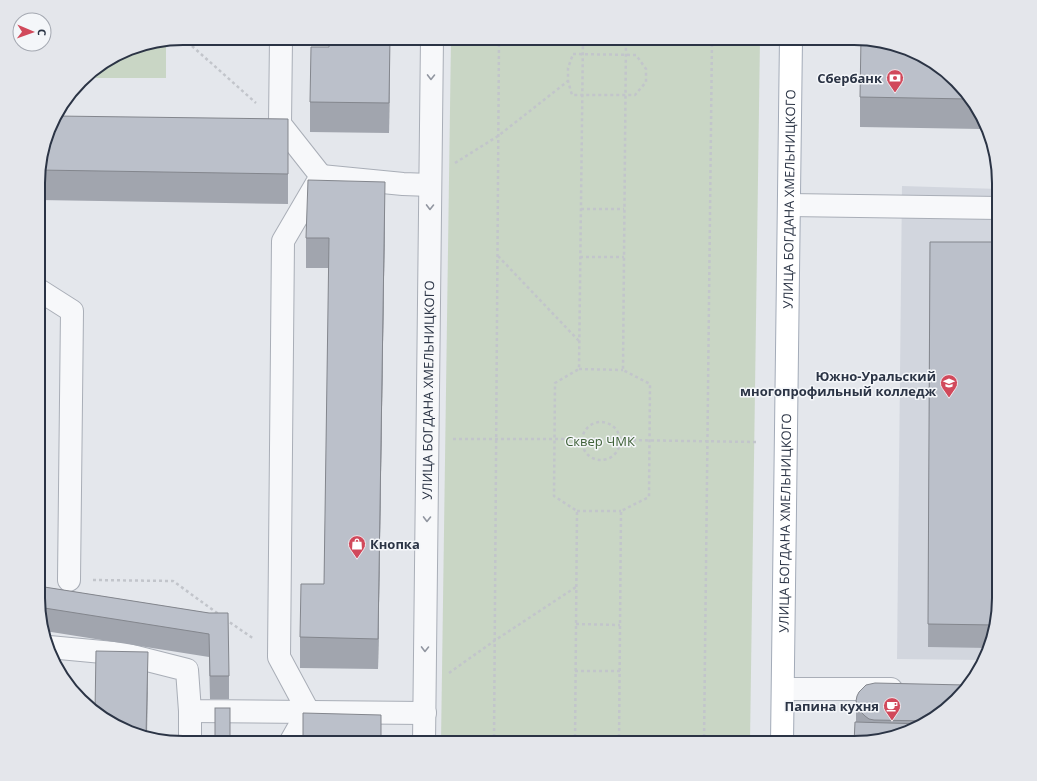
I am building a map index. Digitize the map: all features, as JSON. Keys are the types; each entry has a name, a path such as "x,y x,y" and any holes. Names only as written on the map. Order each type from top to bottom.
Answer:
{"main road":[{"name":"УЛИЦА БОГДАНА ХМЕЛЬНИЦКОГО","path":"782,736 791,45"}],"street":[{"path":"280,45 272,124 321,176 403,184 430,178"},
{"name":"УЛИЦА БОГДАНА ХМЕЛЬНИЦКОГО","path":"424,736 432,45"},
{"path":"308,711 279,657 283,241 321,176"},
{"path":"788,205 992,208"},
{"path":"45,294 72,311 69,580"},
{"path":"54,647 124,654 188,670 190,736"},
{"path":"783,689 910,689"},
{"path":"190,711 425,713"},
{"path":"294,736 308,711"}],"path":[{"path":"190,45 272,124"},
{"path":"494,736 499,45"},
{"path":"579,369 583,45"},
{"path":"623,370 626,45"},
{"path":"704,736 712,45"},
{"path":"573,54 626,55 636,55 646,68 646,82 635,95 572,94 568,81 568,68 573,54"},
{"path":"430,178 498,136 568,81"},
{"path":"581,209 624,209"},
{"path":"498,256 579,341"},
{"path":"580,257 624,258"},
{"path":"579,369 623,370 650,384 649,497 621,511 577,511 554,496 555,383 579,369"},
{"path":"602,421 615,427 621,440 620,448 615,455 609,459 601,461 593,459 586,454 582,439 588,426 594,422 602,421"},
{"path":"428,438 582,439"},
{"path":"621,440 757,442"},
{"path":"575,736 577,511"},
{"path":"619,736 621,511"},
{"path":"69,580 173,581 279,657"},
{"path":"449,673 576,586"},
{"path":"576,624 620,625"},
{"path":"575,671 620,672"}],"shaded area":[{"name":"Южно-Уральский многопрофильный колледж","path":"902,186 992,189 991,616 987,634 977,660 897,659"}],"green space":[{"name":"Сквер ЧМК","path":"451,45 760,45 750,736 441,736"},
{"path":"166,46 166,78 93,78 106,68 122,59 139,52"}],"building":[{"path":"329,45 390,45 389,103 310,102 311,47 329,47"},
{"path":"861,45 863,45 898,52 923,64 945,79 963,99 860,97"},
{"path":"63,116 288,119 288,174 46,170 52,139"},
{"path":"308,180 385,182 378,639 300,637 301,584 324,584 329,238 306,238"},
{"path":"930,242 992,242 991,616 989,625 928,624"},
{"path":"45,587 209,613 228,613 229,676 210,676 209,634 45,608"},
{"path":"96,651 148,652 146,731 139,729 114,717 95,704"},
{"path":"875,683 961,685 945,702 917,721 869,719 859,710 856,701 859,692 866,685"},
{"path":"215,708 230,708 230,736 215,736"},
{"path":"303,713 381,715 381,736 303,736"},
{"path":"855,722 911,724 898,729 872,735 854,736"}],"place":[{"name":"Сбербанк","path":"895,93"},
{"name":"Южно-Уральский многопрофильный колледж","path":"949,398"},
{"name":"Кнопка","path":"357,559"},
{"name":"Папина кухня","path":"892,721"}]}
